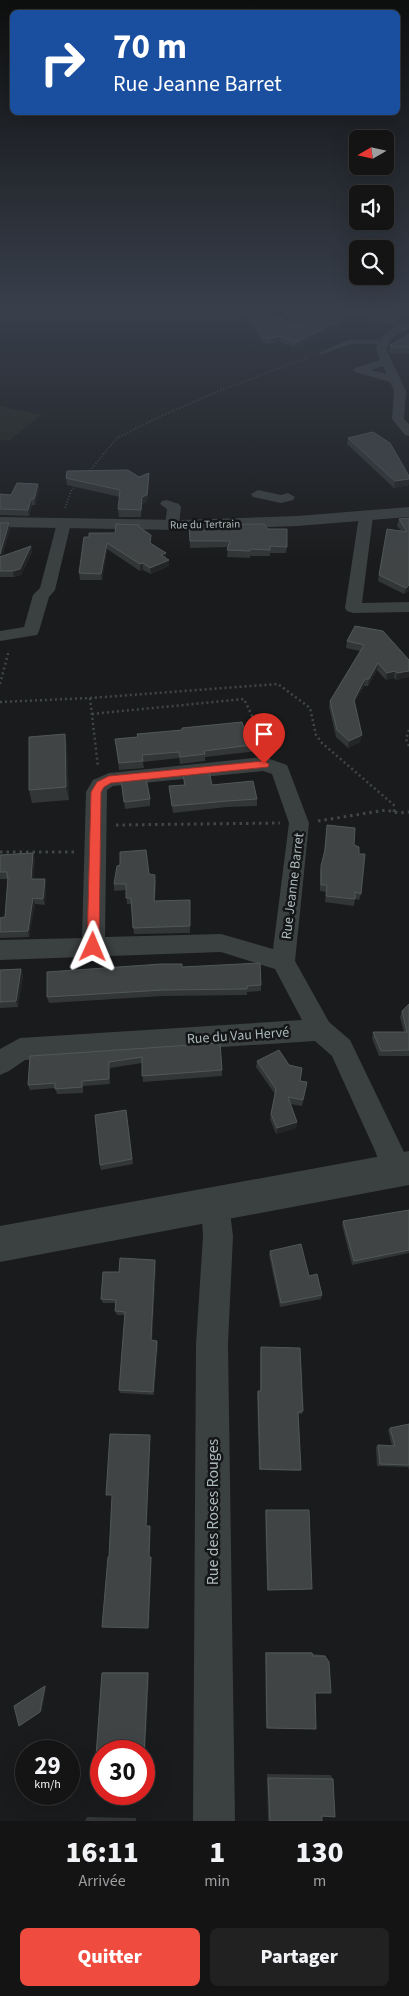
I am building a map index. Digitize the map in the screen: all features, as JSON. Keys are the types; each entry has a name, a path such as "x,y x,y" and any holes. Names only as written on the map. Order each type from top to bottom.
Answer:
{"street":[{"path":"400,391 398,419 409,432"},
{"path":"258,494 285,498 288,521"},
{"name":"Rue du Tertrain","path":"0,522 62,523 173,510 288,521 409,512"},
{"path":"366,516 353,608 409,607"},
{"path":"6,635 31,631 41,595 47,590 62,523"},
{"path":"93,947 96,792 100,785 109,780 264,764 273,766"},
{"name":"Rue Jeanne Barret","path":"273,766 280,770 299,823 282,962"},
{"path":"0,950 221,943 282,962 320,1030 341,1048 390,1152 402,1169 0,1244"},
{"name":"Rue du Vau Hervé","path":"0,1063 20,1049 320,1030"},
{"name":"Rue des Roses Rouges","path":"214,1821 212,1344 218,1236 215,1204"}],"path":[{"path":"87,473 117,438 161,416 223,391"},
{"path":"62,523 71,491 82,479"},
{"path":"0,684 6,635"},
{"path":"0,702 90,698 278,684 310,708 314,728 322,743 395,806 394,812"},
{"path":"90,698 100,785"},
{"path":"92,714 244,699 272,756 273,766"},
{"path":"409,730 406,739 409,746"},
{"path":"95,826 299,823 386,810 409,812"},
{"path":"0,852 95,852"}],"shaded area":[{"path":"0,406 41,415 9,441 0,440"}],"building":[{"path":"373,432 390,443 409,479 395,481 348,438"},
{"path":"128,470 139,477 149,473 147,495 142,497 141,510 118,509 120,490 66,478 67,471"},
{"path":"17,483 38,484 34,499 31,499 28,510 0,509 0,494 11,495"},
{"path":"409,518 409,585 406,588 379,575 387,529 407,532 399,519"},
{"path":"0,523 9,523 0,554"},
{"path":"116,524 139,525 139,527 151,535 150,543 166,553 161,555 169,560 150,568 143,563 140,564 107,543 101,574 79,573 84,537 89,537 89,533 115,533"},
{"path":"264,524 268,529 287,529 287,547 270,546 270,550 250,549 250,551 227,550 230,541 190,541 189,525"},
{"path":"31,546 20,569 0,571 0,557"},
{"path":"355,626 383,631 409,660 409,671 387,673 378,663 369,679 365,679 354,700 362,735 349,741 337,730 330,701 364,645 347,641"},
{"path":"242,722 244,728 253,727 259,744 204,751 205,754 180,757 179,752 142,755 143,761 119,763 115,739 138,737 137,734"},
{"path":"65,734 66,787 29,790 29,737"},
{"path":"209,771 212,785 253,781 257,799 172,806 169,786 185,785 183,774"},
{"path":"146,778 150,799 124,802 121,780"},
{"path":"327,825 355,828 354,845 359,847 359,854 365,854 361,894 355,892 355,899 326,896 327,885 321,885 321,866 325,850"},
{"path":"146,850 149,874 155,875 154,901 190,900 190,926 133,928 131,898 126,898 126,884 114,884 117,866 120,865 120,852"},
{"path":"33,853 31,879 45,879 43,899 33,898 28,931 0,932 0,918 5,917 8,877 7,872 0,872 0,855"},
{"path":"260,963 261,985 247,986 247,989 163,990 47,997 47,972 161,964 182,964 182,967"},
{"path":"21,969 16,1001 0,1002 0,970"},
{"path":"409,1004 409,1050 381,1051 373,1032 407,1032 402,1011"},
{"path":"220,1043 222,1070 142,1076 142,1057 109,1062 109,1079 82,1081 82,1087 55,1089 55,1083 28,1085 30,1056"},
{"path":"279,1050 289,1065 302,1068 300,1081 307,1082 303,1100 288,1097 297,1122 277,1128 271,1114 276,1089 257,1061"},
{"path":"126,1110 132,1159 100,1165 95,1115"},
{"path":"409,1210 409,1250 354,1261 343,1221"},
{"path":"301,1244 309,1276 317,1274 322,1295 281,1303 270,1251"},
{"path":"120,1258 155,1260 151,1340 157,1341 153,1392 119,1390 125,1312 115,1311 116,1300 101,1299 103,1272 119,1272"},
{"path":"261,1347 300,1348 303,1411 298,1412 301,1470 260,1469 258,1391 261,1391"},
{"path":"409,1424 409,1465 380,1464 378,1445 395,1446 390,1428"},
{"path":"110,1434 150,1435 146,1526 150,1526 149,1557 151,1557 148,1628 102,1627 109,1557 112,1495 106,1495"},
{"path":"266,1510 309,1510 312,1589 268,1590"},
{"path":"266,1653 312,1653 313,1656 325,1656 329,1662 331,1693 315,1693 316,1729 267,1728"},
{"path":"102,1673 148,1673 145,1740 97,1740"},
{"path":"45,1686 40,1712 19,1726 14,1706"},
{"path":"268,1778 333,1779 335,1817 322,1816 322,1821 270,1821"}],"route":[{"path":"93,947 96,792 100,785 109,780 264,764"}]}
